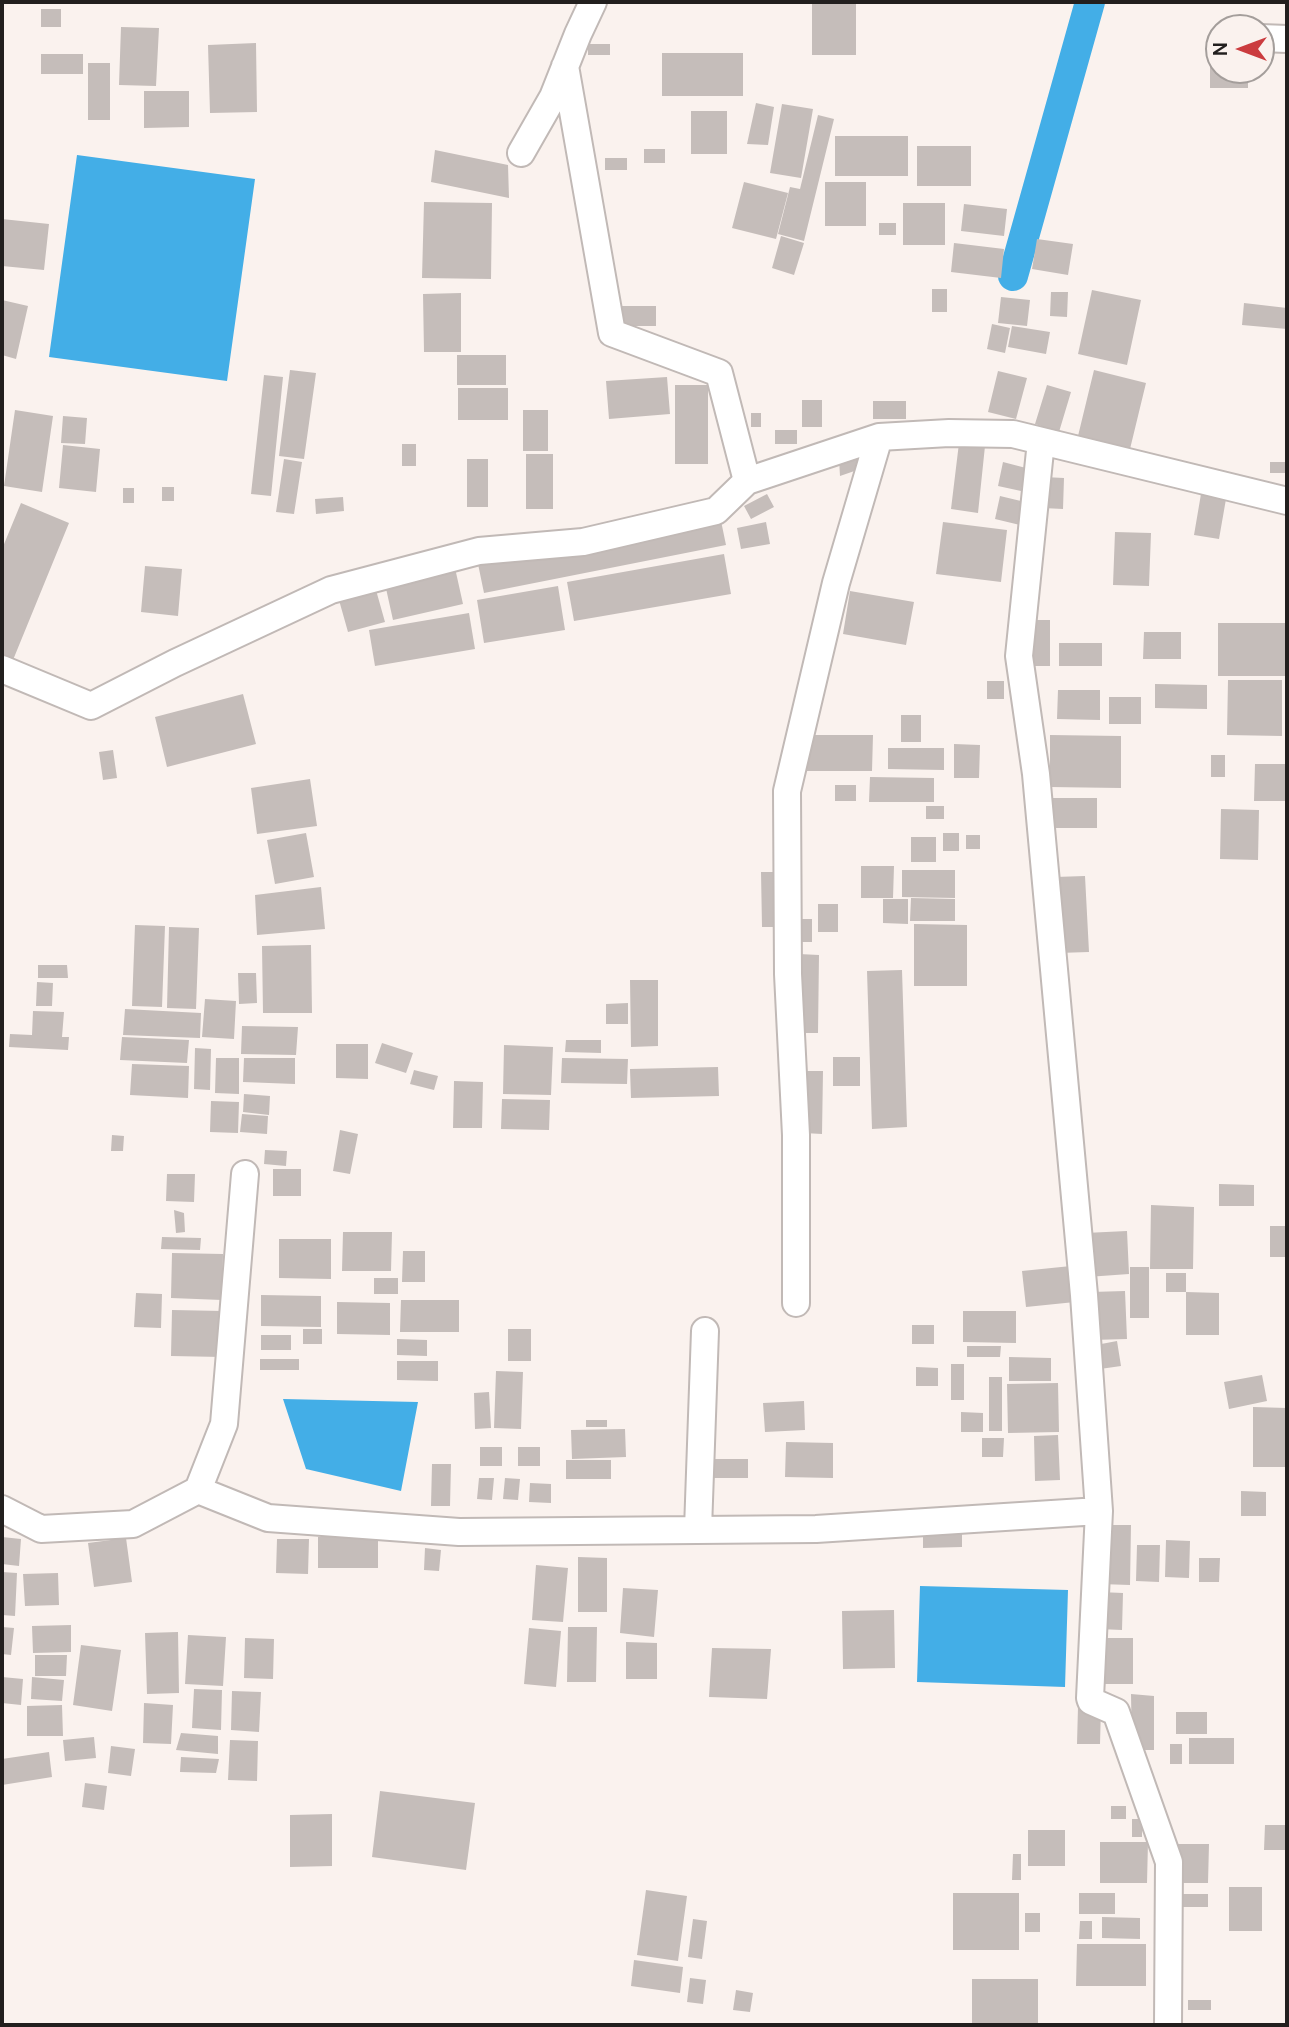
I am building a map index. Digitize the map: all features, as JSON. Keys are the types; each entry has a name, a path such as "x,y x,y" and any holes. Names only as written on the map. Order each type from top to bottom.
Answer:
{"street":[{"path":"521,153 553,97 593,2"},
{"path":"565,65 612,333 719,373 747,481"},
{"path":"2,670 91,706 175,663 331,590 479,551 583,542 716,511 747,481 879,437 949,433 1013,434 1287,501"},
{"path":"796,1303 796,1135 789,974 787,791 836,583 879,437"},
{"path":"1041,441 1019,656 1036,774 1084,1295 1099,1511 1090,1698 1091,1701 1116,1712 1168,1862 1168,2025"},
{"path":"2,1509 41,1530 132,1524 198,1490 224,1424 244,1174"},
{"path":"698,1529 705,1331"},
{"path":"198,1490 268,1518 459,1532 817,1529 1099,1511"}],"water":[{"path":"77,155 255,179 227,381 49,357"},
{"path":"283,1399 418,1402 401,1491 306,1469"},
{"path":"920,1586 1068,1590 1065,1687 917,1682"}],"building":[{"path":"812,2 856,2 856,55 812,55"},
{"path":"41,9 61,9 61,27 41,27"},
{"path":"121,27 159,28 156,86 119,85"},
{"path":"256,43 257,112 210,113 208,45"},
{"path":"588,44 610,44 610,55 588,55"},
{"path":"662,53 743,53 743,96 662,96"},
{"path":"41,54 83,54 83,74 41,74"},
{"path":"88,63 110,63 110,120 88,120"},
{"path":"1210,84 1248,84 1248,88 1210,88"},
{"path":"144,91 189,91 189,127 144,128"},
{"path":"756,103 774,107 768,145 747,144"},
{"path":"782,104 813,109 801,178 770,173"},
{"path":"691,111 727,111 727,154 691,154"},
{"path":"818,115 834,119 804,241 778,234 790,187 800,189"},
{"path":"835,136 908,136 908,176 835,176"},
{"path":"917,146 971,146 971,186 917,186"},
{"path":"644,149 665,149 665,163 644,163"},
{"path":"435,150 508,165 509,198 431,182"},
{"path":"605,158 627,158 627,170 605,170"},
{"path":"744,182 788,193 776,239 732,228"},
{"path":"825,182 866,182 866,226 825,226"},
{"path":"424,202 492,203 491,279 422,278"},
{"path":"903,203 945,203 945,245 903,245"},
{"path":"964,204 1007,209 1004,236 961,231"},
{"path":"2,219 49,224 44,270 2,266"},
{"path":"879,223 896,223 896,235 879,235"},
{"path":"781,236 804,243 794,275 772,268"},
{"path":"1037,239 1073,244 1068,275 1032,269"},
{"path":"954,243 1004,249 1001,278 951,272"},
{"path":"932,289 947,289 947,312 932,312"},
{"path":"1092,290 1141,300 1127,365 1078,354"},
{"path":"1051,292 1068,292 1067,317 1050,316"},
{"path":"461,293 461,352 424,352 423,294"},
{"path":"1001,297 1030,300 1027,326 998,323"},
{"path":"2,300 28,306 16,359 2,355"},
{"path":"1244,303 1287,308 1287,329 1242,325"},
{"path":"620,306 656,306 656,326 620,326"},
{"path":"992,324 1010,328 1005,353 987,349"},
{"path":"1012,326 1050,332 1046,354 1008,347"},
{"path":"457,355 506,355 506,385 457,385"},
{"path":"290,370 316,373 304,459 279,456"},
{"path":"1094,370 1146,383 1130,449 1078,436"},
{"path":"998,371 1027,378 1016,419 988,412"},
{"path":"264,375 283,377 271,496 251,494"},
{"path":"667,377 670,414 609,419 606,381"},
{"path":"675,385 708,385 708,464 675,464"},
{"path":"1047,385 1071,392 1059,432 1035,424"},
{"path":"458,388 508,388 508,420 458,420"},
{"path":"802,400 822,400 822,427 802,427"},
{"path":"873,401 906,401 906,419 873,419"},
{"path":"15,410 53,416 42,492 4,486"},
{"path":"523,410 548,410 548,451 523,451"},
{"path":"751,413 761,413 761,427 751,427"},
{"path":"63,416 87,418 85,444 61,443"},
{"path":"775,430 797,430 797,444 775,444"},
{"path":"959,443 985,446 978,513 951,509"},
{"path":"402,444 416,444 416,466 402,466"},
{"path":"63,445 100,449 96,492 59,488"},
{"path":"865,451 866,467 840,476 839,459"},
{"path":"526,454 553,454 553,509 526,509"},
{"path":"284,459 302,462 294,514 276,512"},
{"path":"467,459 488,459 488,507 467,507"},
{"path":"1003,462 1026,468 1021,491 998,486"},
{"path":"1270,462 1287,462 1287,473 1270,473"},
{"path":"1044,477 1064,478 1063,509 1043,508"},
{"path":"162,487 174,487 174,501 162,501"},
{"path":"123,488 134,488 134,503 123,503"},
{"path":"767,494 774,507 751,519 744,506"},
{"path":"1201,494 1226,499 1219,539 1194,535"},
{"path":"1000,496 1025,502 1020,525 995,519"},
{"path":"343,497 344,511 316,514 315,499"},
{"path":"21,503 69,523 13,660 2,655 2,549"},
{"path":"720,516 726,545 484,593 478,564"},
{"path":"766,522 770,544 741,549 737,528"},
{"path":"943,522 1007,530 1001,582 936,574"},
{"path":"1115,532 1151,533 1149,586 1113,585"},
{"path":"724,554 731,594 574,621 567,582"},
{"path":"145,566 182,569 178,616 141,612"},
{"path":"455,568 463,604 393,620 385,584"},
{"path":"374,583 385,622 348,632 337,593"},
{"path":"558,586 565,630 484,643 477,600"},
{"path":"850,591 914,602 906,645 843,634"},
{"path":"469,613 475,649 375,666 369,630"},
{"path":"1030,620 1050,620 1050,666 1029,666"},
{"path":"1218,623 1287,623 1287,676 1218,676"},
{"path":"1144,632 1181,632 1181,659 1143,659"},
{"path":"1059,643 1102,643 1102,666 1059,666"},
{"path":"1228,680 1282,680 1282,736 1227,735"},
{"path":"987,681 1004,681 1004,699 987,699"},
{"path":"1155,684 1207,685 1207,709 1155,708"},
{"path":"1058,690 1100,690 1100,720 1057,719"},
{"path":"243,694 256,744 167,767 155,717"},
{"path":"1109,697 1141,697 1141,724 1109,724"},
{"path":"901,715 921,715 921,742 901,742"},
{"path":"808,735 873,735 872,771 807,771"},
{"path":"1050,735 1121,736 1121,788 1050,787"},
{"path":"954,744 980,745 979,778 954,778"},
{"path":"888,748 944,748 944,770 888,769"},
{"path":"113,750 117,778 103,780 99,752"},
{"path":"1211,755 1225,755 1225,777 1211,777"},
{"path":"1255,764 1287,764 1286,801 1254,801"},
{"path":"870,777 934,778 934,802 869,802"},
{"path":"310,779 317,826 257,834 251,788"},
{"path":"835,785 856,785 856,801 835,801"},
{"path":"1049,798 1097,798 1097,828 1049,828"},
{"path":"926,806 944,806 944,819 926,819"},
{"path":"1221,809 1259,810 1258,860 1220,859"},
{"path":"306,833 314,877 275,884 267,840"},
{"path":"943,833 959,833 959,851 943,851"},
{"path":"966,835 980,835 980,849 966,849"},
{"path":"911,837 936,837 936,862 911,862"},
{"path":"861,866 894,866 893,898 861,898"},
{"path":"902,870 955,870 955,898 902,897"},
{"path":"761,872 783,872 783,927 762,927"},
{"path":"1085,876 1089,952 1058,953 1055,877"},
{"path":"321,887 325,929 257,935 255,895"},
{"path":"911,898 955,899 955,921 910,921"},
{"path":"883,899 908,899 908,924 883,923"},
{"path":"818,904 838,904 838,932 818,932"},
{"path":"794,919 812,919 812,942 794,942"},
{"path":"914,924 967,925 967,986 914,986"},
{"path":"135,925 165,926 162,1007 132,1006"},
{"path":"169,927 199,928 196,1009 167,1008"},
{"path":"311,945 312,1013 263,1013 262,946"},
{"path":"799,954 819,955 818,1033 799,1033"},
{"path":"38,965 67,965 68,978 38,978"},
{"path":"902,970 907,1127 872,1129 867,971"},
{"path":"238,973 256,973 257,1003 239,1004"},
{"path":"630,980 658,980 658,1046 631,1047"},
{"path":"37,982 53,983 52,1006 36,1006"},
{"path":"205,999 236,1001 234,1039 202,1037"},
{"path":"628,1003 628,1024 606,1024 606,1004"},
{"path":"125,1009 201,1013 200,1038 123,1035"},
{"path":"33,1011 64,1012 62,1037 69,1037 68,1050 9,1047 10,1034 32,1035"},
{"path":"242,1026 298,1027 296,1055 241,1054"},
{"path":"122,1037 189,1040 187,1063 120,1060"},
{"path":"566,1040 601,1040 601,1053 565,1052"},
{"path":"382,1043 413,1053 406,1073 375,1063"},
{"path":"336,1044 368,1044 368,1079 336,1078"},
{"path":"504,1045 553,1047 551,1095 503,1094"},
{"path":"195,1048 211,1049 210,1090 194,1089"},
{"path":"833,1057 860,1057 860,1086 833,1086"},
{"path":"216,1058 239,1058 239,1094 215,1093"},
{"path":"244,1058 295,1058 295,1084 243,1082"},
{"path":"562,1058 628,1059 627,1084 561,1083"},
{"path":"132,1064 189,1066 188,1098 130,1095"},
{"path":"718,1067 719,1096 631,1098 630,1069"},
{"path":"414,1070 438,1076 434,1090 410,1084"},
{"path":"804,1071 823,1071 822,1134 804,1133"},
{"path":"454,1081 483,1082 482,1128 453,1128"},
{"path":"244,1094 270,1096 269,1115 243,1112"},
{"path":"502,1099 550,1100 549,1130 501,1129"},
{"path":"211,1101 239,1102 238,1133 210,1132"},
{"path":"242,1114 268,1116 267,1134 240,1132"},
{"path":"340,1130 358,1134 350,1174 333,1171"},
{"path":"112,1135 124,1136 123,1151 111,1151"},
{"path":"265,1150 287,1151 286,1166 264,1164"},
{"path":"273,1169 301,1169 301,1196 273,1196"},
{"path":"167,1174 195,1174 194,1202 166,1201"},
{"path":"1219,1184 1254,1185 1254,1206 1219,1206"},
{"path":"1151,1205 1194,1207 1193,1269 1150,1269"},
{"path":"174,1210 184,1213 185,1232 176,1233"},
{"path":"1270,1226 1287,1226 1287,1257 1270,1257"},
{"path":"1127,1231 1129,1274 1087,1277 1085,1233"},
{"path":"343,1232 392,1232 391,1271 342,1271"},
{"path":"162,1237 201,1238 200,1250 161,1249"},
{"path":"279,1239 331,1239 331,1279 279,1278"},
{"path":"403,1251 425,1251 425,1282 402,1282"},
{"path":"172,1253 223,1254 222,1300 171,1298"},
{"path":"1071,1266 1075,1302 1026,1307 1022,1271"},
{"path":"1130,1267 1149,1267 1149,1318 1130,1318"},
{"path":"1166,1273 1186,1273 1186,1292 1166,1292"},
{"path":"374,1278 398,1278 398,1294 374,1294"},
{"path":"1125,1291 1127,1339 1092,1340 1091,1292"},
{"path":"1186,1292 1219,1293 1219,1335 1186,1335"},
{"path":"136,1293 162,1294 161,1328 134,1327"},
{"path":"261,1295 321,1296 321,1327 261,1326"},
{"path":"401,1300 459,1300 459,1332 400,1332"},
{"path":"337,1302 390,1303 390,1335 337,1334"},
{"path":"172,1310 223,1311 222,1357 171,1356"},
{"path":"963,1311 1016,1311 1016,1343 963,1342"},
{"path":"912,1325 934,1325 934,1344 912,1344"},
{"path":"303,1329 322,1329 322,1344 303,1344"},
{"path":"508,1329 531,1329 531,1361 508,1361"},
{"path":"261,1335 291,1335 291,1350 261,1350"},
{"path":"397,1339 427,1340 427,1356 397,1355"},
{"path":"1117,1341 1121,1366 1100,1369 1096,1345"},
{"path":"967,1346 1001,1346 1000,1357 967,1357"},
{"path":"1009,1357 1051,1358 1051,1381 1009,1381"},
{"path":"260,1359 299,1359 299,1370 260,1370"},
{"path":"397,1361 438,1361 438,1381 397,1380"},
{"path":"951,1364 964,1364 964,1400 951,1400"},
{"path":"916,1367 938,1368 938,1386 916,1386"},
{"path":"496,1371 523,1372 521,1429 494,1428"},
{"path":"1262,1375 1267,1401 1229,1409 1224,1382"},
{"path":"989,1377 1002,1377 1002,1431 989,1431"},
{"path":"1058,1383 1059,1432 1008,1433 1007,1384"},
{"path":"489,1392 491,1428 475,1429 474,1393"},
{"path":"804,1401 805,1430 765,1432 763,1403"},
{"path":"1253,1407 1287,1408 1287,1467 1253,1467"},
{"path":"961,1412 983,1413 983,1432 961,1432"},
{"path":"586,1420 607,1420 607,1427 586,1427"},
{"path":"625,1429 626,1457 572,1459 571,1430"},
{"path":"1058,1435 1060,1480 1035,1481 1034,1436"},
{"path":"982,1438 1004,1438 1003,1457 982,1457"},
{"path":"786,1442 833,1443 833,1478 785,1477"},
{"path":"480,1447 502,1447 502,1466 480,1466"},
{"path":"518,1447 540,1447 540,1466 518,1466"},
{"path":"703,1459 748,1459 748,1478 703,1478"},
{"path":"566,1460 611,1460 611,1479 566,1479"},
{"path":"432,1464 451,1464 450,1506 431,1506"},
{"path":"479,1478 494,1478 492,1500 477,1499"},
{"path":"505,1478 520,1479 518,1500 503,1499"},
{"path":"530,1483 551,1484 551,1503 529,1502"},
{"path":"1241,1491 1266,1492 1266,1516 1241,1516"},
{"path":"1101,1525 1131,1525 1130,1585 1100,1584"},
{"path":"923,1530 962,1530 962,1547 923,1548"},
{"path":"2,1537 21,1539 19,1566 2,1564"},
{"path":"318,1537 378,1537 378,1568 318,1568"},
{"path":"126,1538 132,1582 94,1587 88,1543"},
{"path":"277,1539 309,1539 308,1574 276,1573"},
{"path":"1166,1540 1190,1541 1189,1578 1165,1577"},
{"path":"1137,1545 1160,1545 1159,1582 1136,1581"},
{"path":"425,1548 441,1550 439,1571 424,1570"},
{"path":"578,1557 607,1558 607,1612 578,1612"},
{"path":"1199,1558 1220,1558 1219,1582 1199,1582"},
{"path":"536,1565 568,1568 563,1622 532,1620"},
{"path":"2,1572 17,1573 15,1616 2,1615"},
{"path":"58,1573 59,1605 25,1606 23,1574"},
{"path":"623,1588 658,1590 654,1637 620,1633"},
{"path":"1100,1592 1123,1593 1122,1630 1099,1629"},
{"path":"894,1610 895,1668 843,1669 842,1611"},
{"path":"71,1625 71,1652 33,1653 32,1626"},
{"path":"2,1627 14,1628 11,1655 2,1654"},
{"path":"568,1627 597,1627 596,1682 567,1682"},
{"path":"529,1628 561,1631 556,1687 524,1684"},
{"path":"178,1632 179,1693 147,1694 145,1633"},
{"path":"188,1635 226,1637 223,1686 185,1684"},
{"path":"245,1638 274,1639 273,1679 244,1678"},
{"path":"1096,1638 1133,1638 1133,1684 1096,1684"},
{"path":"626,1642 657,1643 657,1679 626,1679"},
{"path":"81,1645 121,1650 112,1711 73,1705"},
{"path":"712,1648 771,1649 767,1699 709,1697"},
{"path":"35,1655 67,1655 66,1676 35,1676"},
{"path":"2,1677 23,1679 21,1705 2,1703"},
{"path":"32,1677 64,1680 62,1701 31,1699"},
{"path":"194,1689 222,1690 221,1730 192,1728"},
{"path":"232,1691 261,1692 259,1732 231,1730"},
{"path":"1131,1694 1154,1696 1154,1750 1132,1750"},
{"path":"144,1703 173,1705 171,1744 143,1743"},
{"path":"62,1705 63,1736 27,1736 27,1706"},
{"path":"1078,1707 1101,1707 1100,1744 1077,1744"},
{"path":"1176,1712 1207,1712 1207,1734 1176,1734"},
{"path":"181,1733 218,1736 218,1754 176,1750"},
{"path":"94,1737 96,1758 65,1761 63,1740"},
{"path":"1189,1738 1234,1738 1234,1764 1189,1764"},
{"path":"230,1740 258,1741 257,1781 228,1780"},
{"path":"1170,1744 1182,1744 1182,1764 1170,1764"},
{"path":"111,1746 135,1749 131,1776 108,1773"},
{"path":"49,1752 52,1777 2,1785 2,1759"},
{"path":"181,1757 219,1759 216,1773 180,1772"},
{"path":"85,1783 107,1786 104,1810 82,1807"},
{"path":"380,1791 475,1803 466,1870 372,1857"},
{"path":"1111,1806 1126,1806 1126,1819 1111,1819"},
{"path":"332,1814 332,1866 290,1867 290,1815"},
{"path":"1132,1819 1142,1819 1142,1837 1132,1837"},
{"path":"1265,1825 1287,1825 1287,1850 1264,1850"},
{"path":"1028,1830 1065,1830 1065,1866 1028,1866"},
{"path":"1100,1842 1148,1842 1147,1883 1100,1883"},
{"path":"1175,1844 1209,1844 1208,1883 1175,1883"},
{"path":"1013,1854 1021,1854 1021,1880 1012,1880"},
{"path":"1229,1887 1262,1887 1262,1931 1229,1931"},
{"path":"646,1890 687,1896 678,1961 637,1955"},
{"path":"953,1893 1019,1893 1019,1950 953,1950"},
{"path":"1079,1893 1115,1893 1115,1914 1079,1914"},
{"path":"1183,1894 1208,1894 1208,1907 1183,1907"},
{"path":"1025,1913 1040,1913 1040,1932 1025,1932"},
{"path":"1102,1917 1140,1918 1140,1939 1102,1938"},
{"path":"693,1919 707,1921 702,1959 688,1957"},
{"path":"1080,1921 1092,1921 1092,1939 1079,1939"},
{"path":"1077,1944 1146,1944 1146,1986 1076,1986"},
{"path":"634,1960 683,1967 680,1993 631,1986"},
{"path":"690,1978 706,1980 703,2004 687,2002"},
{"path":"972,1979 1038,1979 1038,2025 972,2025"},
{"path":"736,1990 753,1993 750,2012 733,2010"},
{"path":"1188,2000 1211,2000 1211,2010 1188,2010"}],"waterway":[{"path":"1013,276 1090,2"}]}
